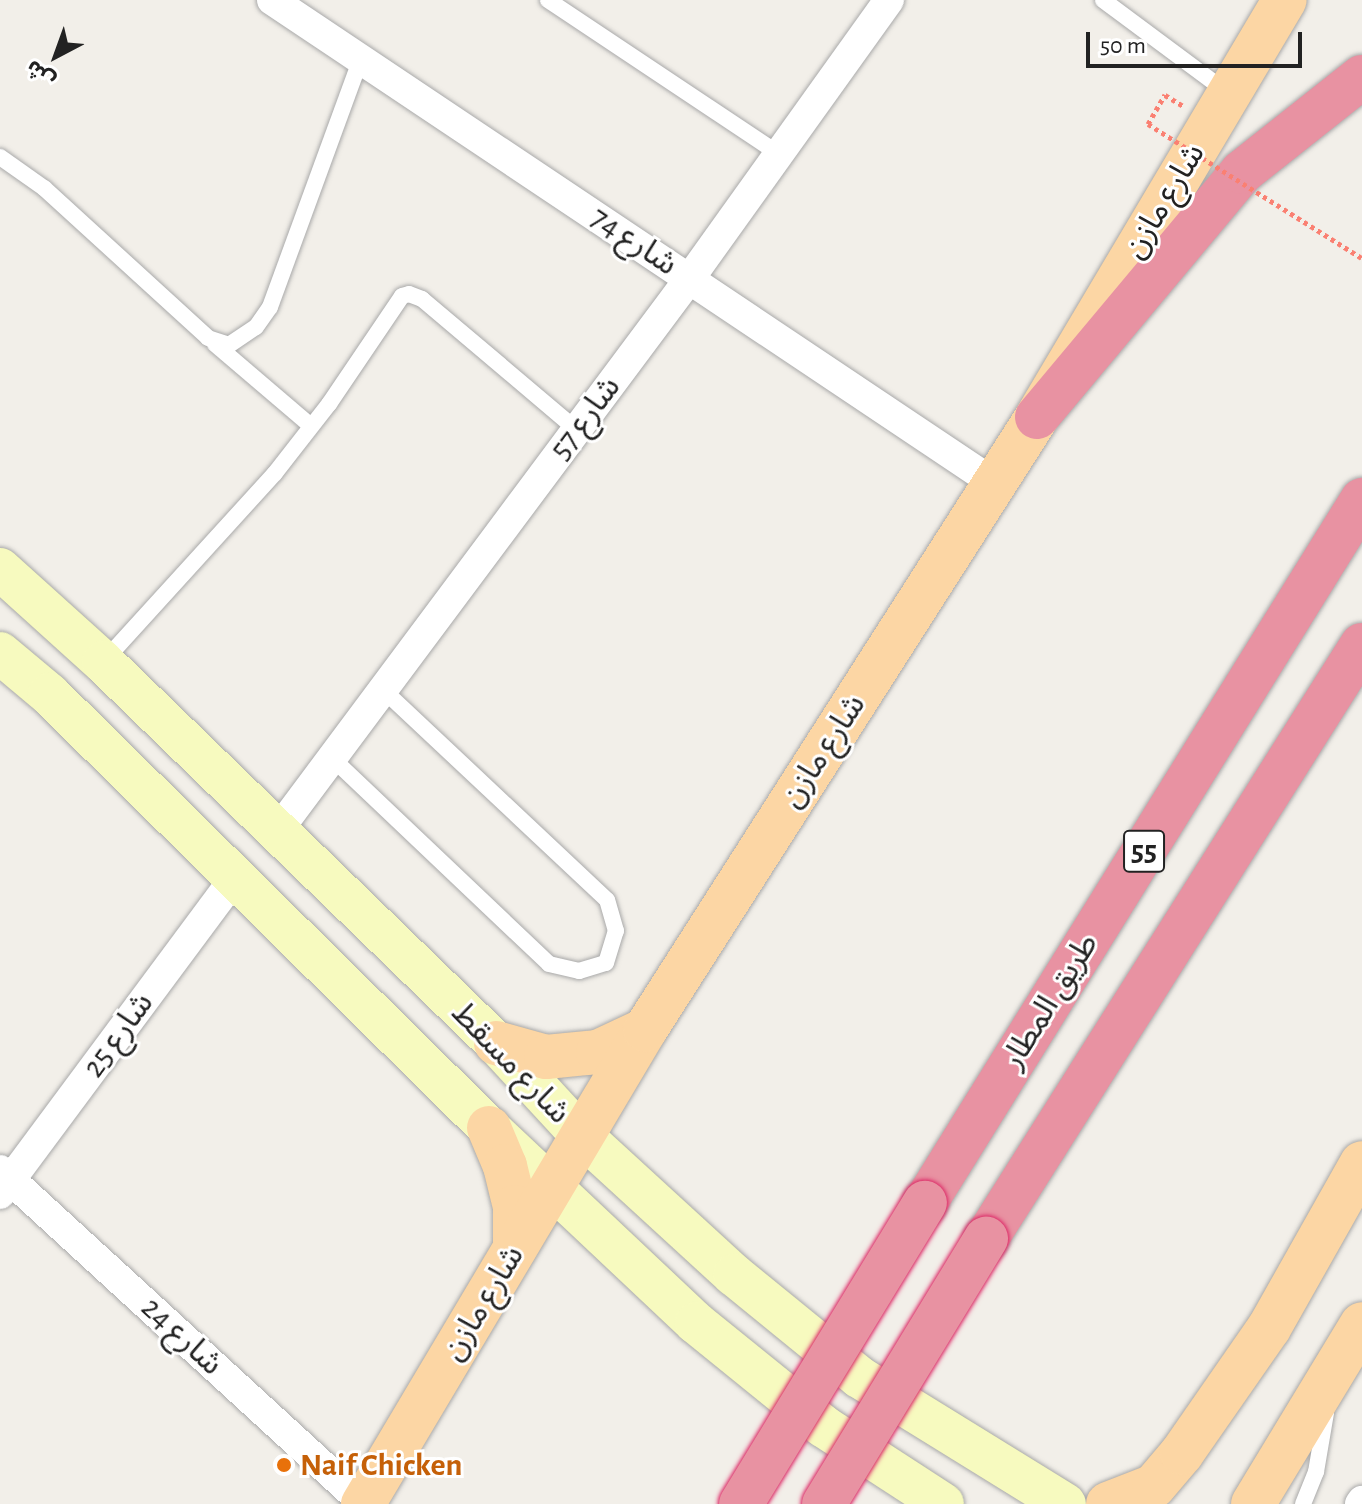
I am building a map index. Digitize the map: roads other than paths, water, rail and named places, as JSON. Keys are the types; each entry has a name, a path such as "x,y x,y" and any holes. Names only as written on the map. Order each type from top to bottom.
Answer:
{"highway":[{"path":"1037,417 1242,172 1362,77"},
{"name":"طريق المطار","path":"741,1504 1362,500"},
{"name":"55","path":"824,1504 986,1239 1362,645"}],"main road":[{"name":"شارع مازن","path":"363,1504 645,1030 1037,417 1285,0"},
{"path":"496,1043 546,1057 598,1052 645,1030"},
{"path":"489,1128 505,1166 515,1207 515,1248"},
{"path":"1108,1504 1154,1486 1182,1453 1269,1328 1362,1163"},
{"path":"1253,1504 1362,1324"}],"street":[{"name":"شارع 74","path":"272,0 994,483"},
{"name":"شارع 57","path":"276,833 690,278 889,0"},
{"name":"شارع مسقط","path":"0,569 103,662 496,1043 581,1135 734,1275 859,1377 1065,1504"},
{"name":"شارع مسقط","path":"0,653 49,694 489,1128 696,1323 823,1426 943,1504"},
{"path":"49,694 66,695 82,689 103,662"},
{"path":"118,762 114,745 128,721 145,717 163,723"},
{"name":"شارع 25","path":"4,1181 236,876"},
{"name":"شارع 24","path":"4,1181 363,1504"}],"lane":[{"path":"548,0 779,154"},
{"path":"1103,0 1228,93"},
{"path":"208,338 229,345 238,341 256,327 270,307 361,59"},
{"path":"0,157 44,188 208,338 311,426"},
{"path":"103,662 275,473 397,301 409,294 422,299 577,430"},
{"path":"332,758 549,964 579,971 606,963 616,931 607,900 383,690"},
{"path":"1303,1504 1316,1472 1334,1369"}],"place":[{"name":"Naif Chicken","path":"284,1465"}]}
